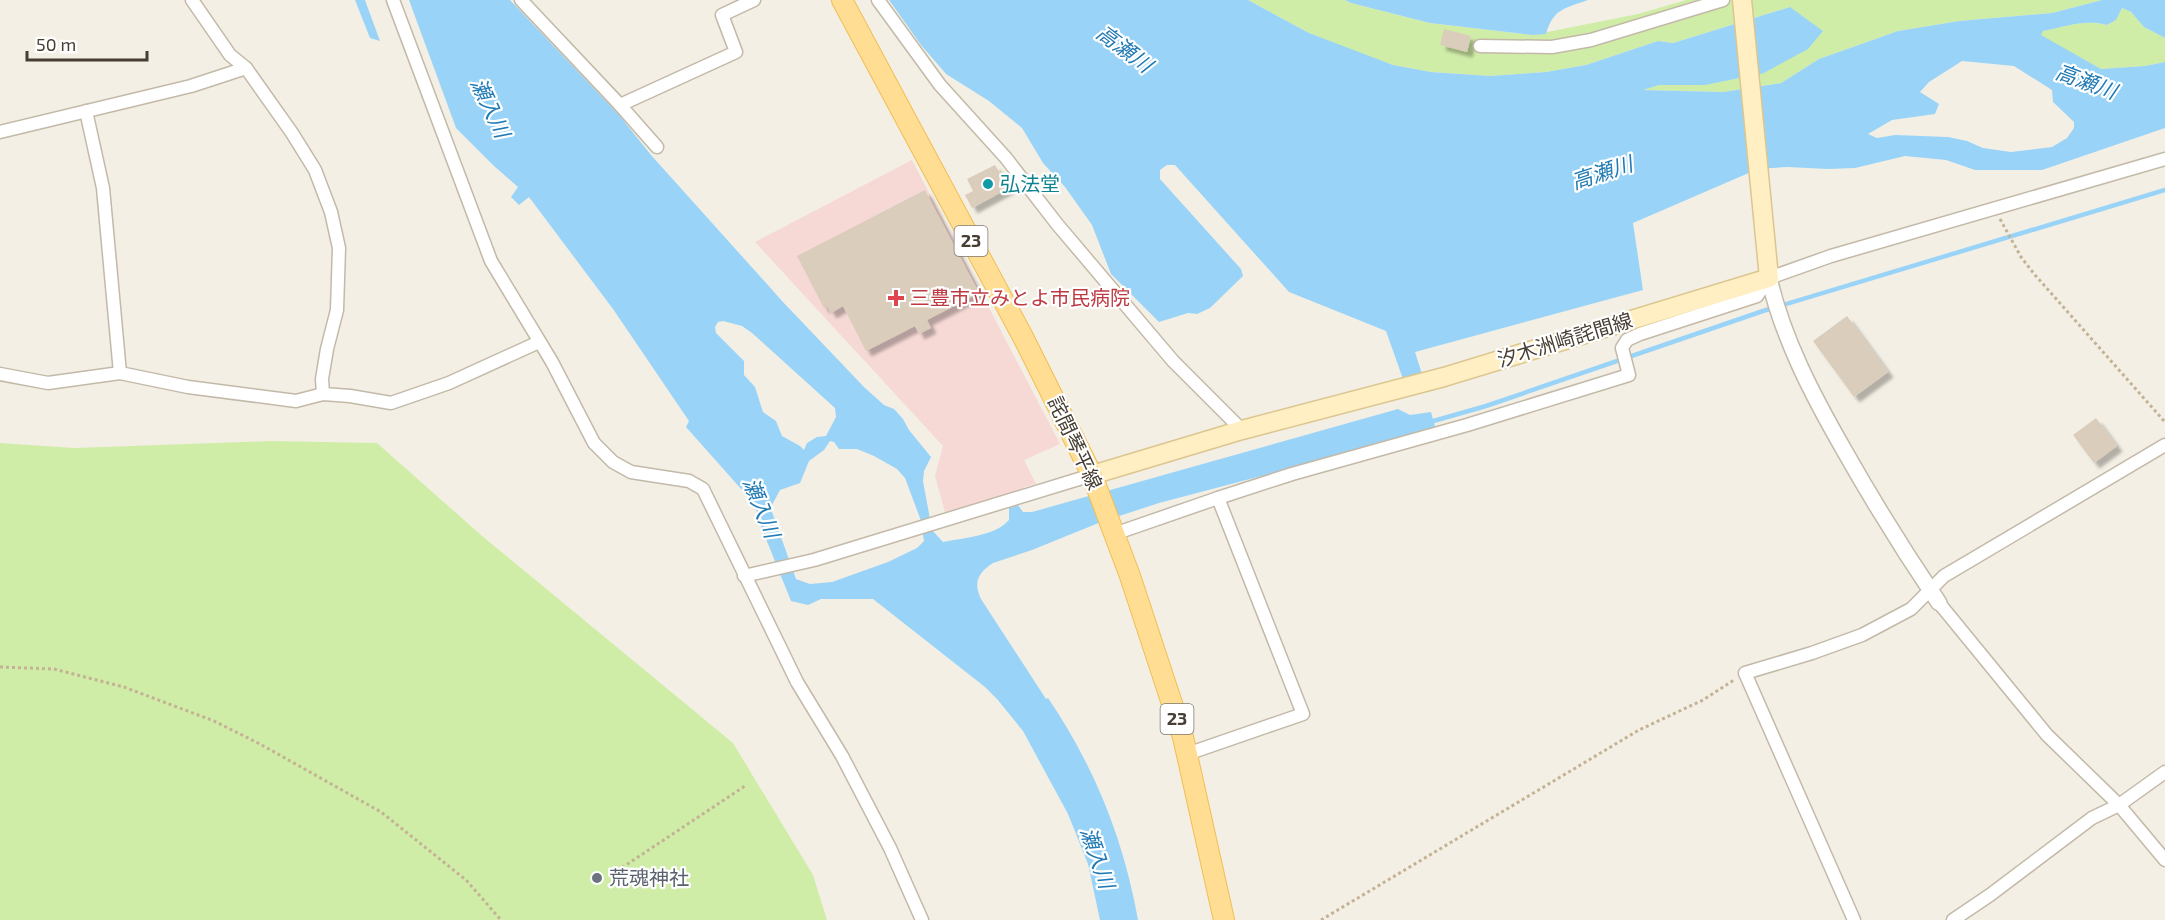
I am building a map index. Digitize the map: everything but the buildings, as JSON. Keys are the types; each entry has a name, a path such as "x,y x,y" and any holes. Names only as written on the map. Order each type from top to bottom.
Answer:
{"main road":[{"name":"詫間琴平線","path":"842,0 1023,337 1094,480 1130,576 1183,737 1224,920"},
{"path":"1743,2 1770,282"},
{"name":"汐木洲崎詫間線","path":"1094,480 1242,430 1444,377 1770,282"}],"street":[{"path":"192,0 230,55 246,68 292,133 315,170 331,212 339,248 337,310 327,349 322,379 323,394"},
{"path":"393,0 491,261 552,362 594,443 613,462 631,472 689,481 704,489 797,682 842,756 890,848 921,920"},
{"path":"521,0 657,147"},
{"path":"620,105 736,52 722,15 754,0"},
{"path":"878,0 940,85 1006,158 1088,261 1173,361 1242,430"},
{"path":"1480,46 1542,47 1590,40 1722,0"},
{"path":"0,132 191,86 246,68"},
{"path":"86,111 103,188 120,373"},
{"path":"1112,529 1629,375 1622,348 1627,340 1757,296 1770,282 1831,256 2165,159"},
{"path":"1770,282 1779,315 1814,398 1884,522 1934,596 2047,735 2119,805 2165,860"},
{"path":"0,374 48,382 120,373 188,387 296,401 323,394 391,402 449,383 539,342"},
{"path":"1854,920 1745,673 1862,635 1911,609 1934,596 1944,576 2165,445"},
{"path":"744,576 814,560 893,535 1094,480"},
{"path":"1187,754 1303,714 1218,498"},
{"path":"1953,920 2092,818 2119,805 2165,772"}],"path":[{"path":"2004,227 2021,257 2035,275 2165,422"},
{"path":"0,667 54,669 124,687 214,721 260,744 381,812 466,880 501,920"},
{"path":"1321,920 1639,730 1703,700 1745,673"},
{"path":"617,871 745,786"}],"shaded area":[{"name":"三豊市立みとよ市民病院","path":"912,160 1060,444 1024,460 1036,484 1024,487 1017,495 946,516 935,476 943,446 755,242"}],"green space":[{"path":"1248,0 1345,0 1430,23 1532,35 1638,14 1686,0 2102,0 2052,13 1959,21 1898,31 1819,59 1781,83 1723,92 1641,90 1659,85 1705,85 1790,7 1673,43 1658,41 1586,65 1546,72 1490,76 1431,72 1393,65 1309,33"},
{"path":"2122,8 2131,12 2144,27 2165,38 2165,62 2145,66 2101,69 2041,36 2042,31 2075,24 2107,25 2116,20"},
{"path":"272,441 377,443 481,535 733,743 813,875 827,920 0,920 0,443 74,448"}],"water":[{"path":"355,0 365,0 380,41 370,38"},
{"name":"瀬入川","path":"409,0 510,0 619,115 651,155 783,302 864,387 884,405 894,409 903,419 931,457 924,471 923,481 932,530 943,542 996,530 1009,520 1009,508 1018,505 1023,512 1032,512 1398,409 1410,415 1431,412 1436,430 1159,503 1101,522 993,563 978,578 977,588 981,599 1064,723 1093,776 1105,803 1124,860 1138,920 1100,920 1088,864 1068,814 1023,731 985,687 873,599 821,599 808,605 791,601 760,524 762,519 742,490 686,427 689,421 613,309 529,197 519,205 511,197 518,187 456,128","holes":["723,321 742,326 752,333 835,408 836,417 826,436 817,437 807,443 804,450 782,436 776,421 763,412 755,387 744,375 744,361 716,333 715,327 718,322","830,441 834,442 839,449 857,449 897,469 905,478 920,518 924,541 917,548 888,562 832,582 810,584 796,579 772,512 772,505 780,490 800,483 809,461 824,450"]},
{"name":"高瀬川","path":"889,0 1248,0 1309,33 1393,65 1431,72 1490,76 1546,72 1586,65 1658,41 1673,43 1790,7 1823,31 1808,49 1764,73 1705,85 1659,85 1643,90 1723,92 1781,83 1819,59 1898,31 1959,21 2052,13 2102,0 2165,0 2165,38 2144,27 2131,12 2122,8 2116,20 2107,25 2075,24 2043,31 2041,35 2101,69 2145,66 2165,62 2165,128 2042,170 1975,170 1946,160 1905,156 1855,168 1758,169 1633,223 1643,290 1415,352 1422,374 1403,379 1386,331 1289,292 1175,165 1167,165 1160,170 1160,179 1241,269 1243,276 1210,308 1197,314 1188,313 1159,322 1111,274 1092,225 1065,187 1043,163 1022,128 989,101 946,74 921,45","holes":["1962,61 2014,66 2052,90 2053,102 2074,122 2074,128 2067,138 2052,147 2011,152 1983,148 1967,141 1948,137 1895,135 1877,138 1868,134 1892,120 1935,114 1939,104 1920,92 1929,82"]},
{"path":"1345,0 1588,0 1556,14 1546,34 1532,35 1430,23"}],"waterway":[{"path":"1430,422 1486,406 1763,311 2165,190"}],"place":[{"name":"弘法堂","path":"988,184"},
{"name":"三豊市立みとよ市民病院","path":"896,298"},
{"name":"荒魂神社","path":"597,878"}]}
